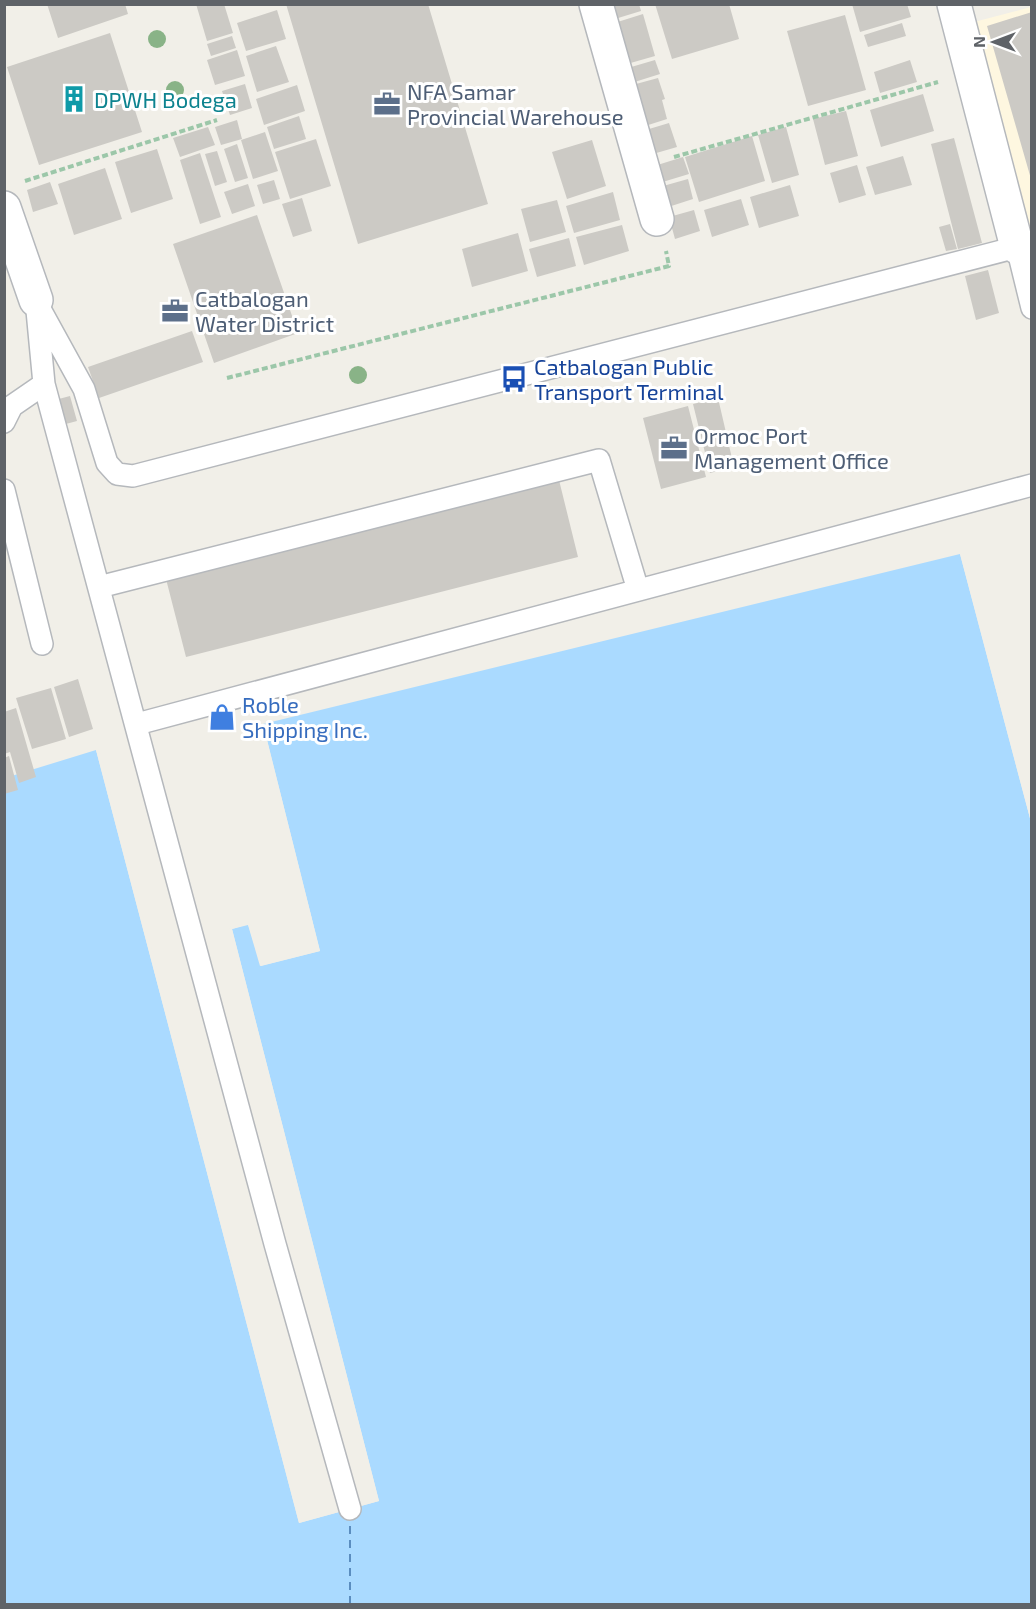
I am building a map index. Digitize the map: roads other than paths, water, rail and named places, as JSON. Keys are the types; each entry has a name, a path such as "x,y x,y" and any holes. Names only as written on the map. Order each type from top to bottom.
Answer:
{"street":[{"path":"596,4 661,234"},
{"path":"954,4 1017,247"},
{"path":"10,196 36,300"}],"lane":[{"path":"36,300 84,389 107,463 117,474 133,476 1017,247 1032,308"},
{"path":"36,300 44,384 275,1244 350,1509"},
{"path":"4,422 12,406 44,384"},
{"path":"99,587 599,460 638,590"},
{"path":"136,724 1032,485"},
{"path":"4,490 42,644"}],"water":[{"path":"960,554 1031,822 1031,1604 5,1604 5,778 96,750 299,1523 379,1501 232,929 248,924 261,966 320,951 263,724"}],"place":[{"name":"DPWH Bodega","path":"74,99"},
{"name":"NFA Samar Provincial Warehouse","path":"387,104"},
{"name":"Catbalogan Water District","path":"175,311"},
{"name":"Catbalogan Public Transport Terminal","path":"514,379"},
{"name":"Ormoc Port Management Office","path":"674,448"},
{"name":"Roble Shipping Inc.","path":"222,717"}]}
